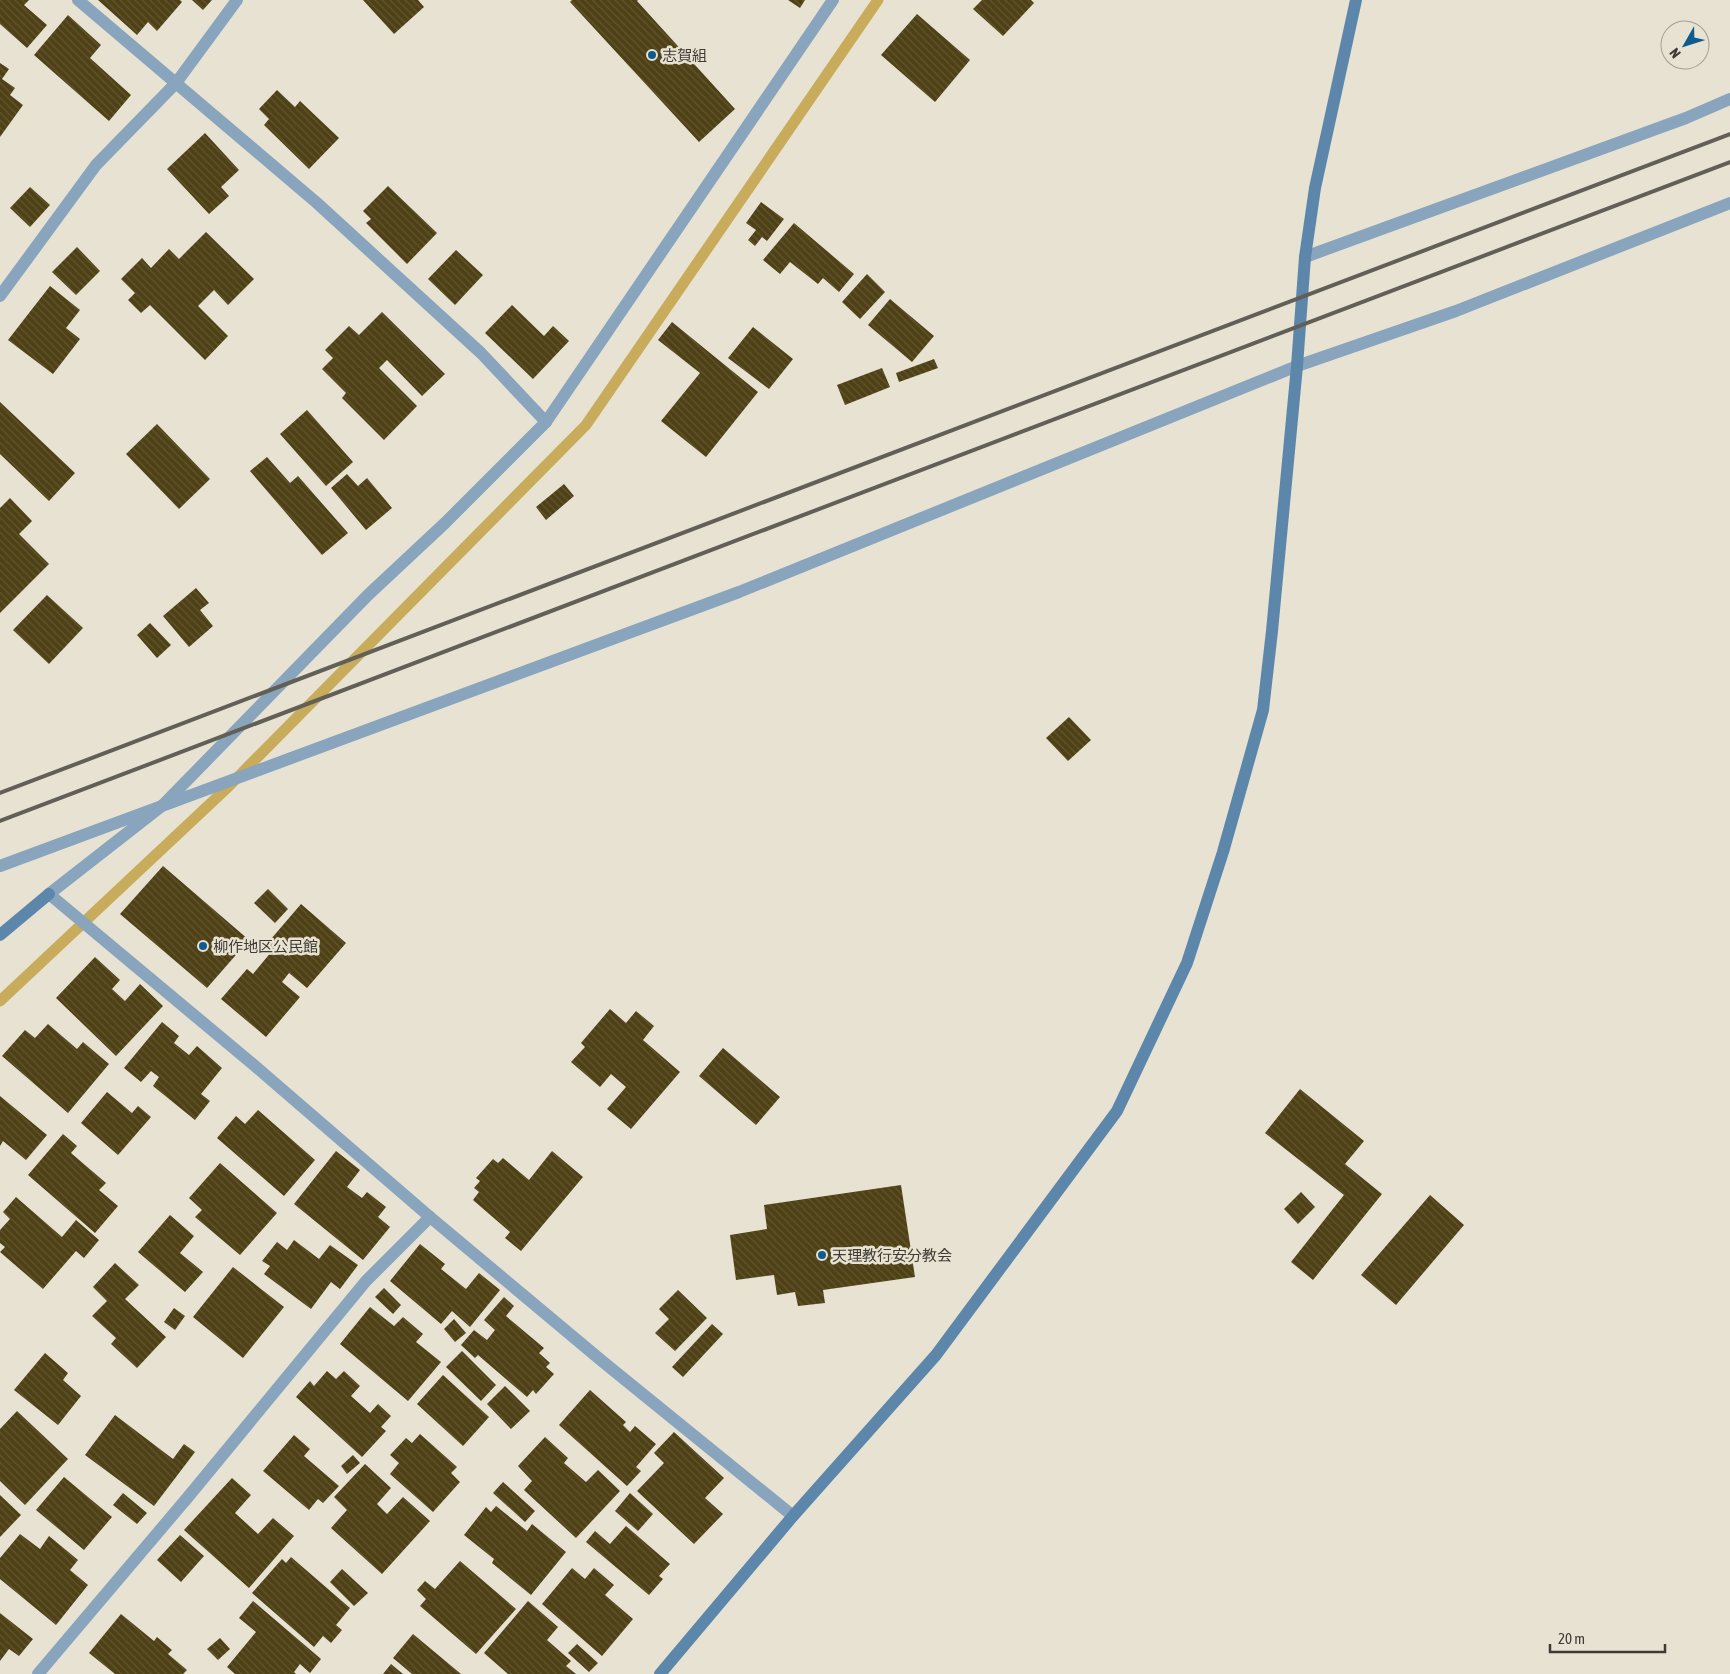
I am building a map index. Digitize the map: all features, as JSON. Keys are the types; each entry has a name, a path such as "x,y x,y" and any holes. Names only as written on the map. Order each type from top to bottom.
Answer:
{"street":[{"path":"78,0 316,202 474,346 546,422"},
{"path":"0,296 96,165 176,83 237,0"},
{"path":"0,935 163,804 368,595 445,523 546,422 833,0"},
{"path":"660,1674 793,1516 936,1355 1117,1111 1187,963 1223,852 1263,710 1297,366 1305,257 1315,188 1356,0"},
{"path":"1305,257 1686,118 1730,100"},
{"path":"0,866 739,592 1297,366 1456,311 1730,202"},
{"path":"49,894 255,1066 430,1217 602,1361 793,1516"},
{"path":"38,1674 188,1497 366,1281 430,1217"}],"building":[{"path":"0,0 29,0 24,5 47,25 27,48 0,24"},
{"path":"98,0 180,0 182,2 157,31 148,22 137,35"},
{"path":"192,0 212,0 203,10"},
{"path":"363,0 418,0 424,7 394,34"},
{"name":"志賀組","path":"572,0 638,0 735,109 699,142 570,2"},
{"path":"788,0 805,0 800,8"},
{"path":"982,0 1031,0 1034,3 1003,36 973,9"},
{"path":"917,14 970,60 935,102 881,55"},
{"path":"68,15 101,45 90,58 131,95 109,121 34,55"},
{"path":"0,63 9,69 2,79 15,88 10,95 23,105 0,137"},
{"path":"277,90 295,107 300,101 339,138 309,169 264,125 269,119 259,109"},
{"path":"205,133 239,170 221,187 229,196 209,214 167,169"},
{"path":"388,186 437,233 407,264 366,223 371,219 363,211"},
{"path":"30,187 50,205 30,227 10,208"},
{"path":"761,202 784,219 767,241 762,237 755,246 748,240 756,230 746,223"},
{"path":"794,223 854,274 839,292 823,278 818,284 790,262 780,274 763,260"},
{"path":"206,232 254,279 228,305 214,290 198,306 228,336 205,360 150,305 141,313 128,300 135,293 121,279 142,258 151,268 169,249 179,259"},
{"path":"77,247 100,271 76,295 52,272"},
{"path":"456,250 483,275 455,305 428,279"},
{"path":"867,274 885,292 860,319 842,302"},
{"path":"50,286 80,310 66,328 80,339 53,374 8,340"},
{"path":"890,299 934,336 912,362 868,325"},
{"path":"512,305 544,336 553,326 569,341 533,379 485,333"},
{"path":"382,312 445,374 422,396 387,360 379,368 417,406 384,440 342,398 346,393 322,369 333,358 325,350 349,326 359,335"},
{"path":"672,322 758,392 706,457 661,421 700,373 658,340"},
{"path":"753,327 793,359 769,389 728,358"},
{"path":"934,359 938,368 899,382 896,373"},
{"path":"882,368 890,387 845,405 837,385"},
{"path":"0,402 75,473 49,501 0,454"},
{"path":"307,410 353,462 326,486 280,434"},
{"path":"157,424 210,479 179,509 126,454"},
{"path":"267,457 290,483 298,476 348,533 322,555 250,471"},
{"path":"347,474 358,486 367,478 392,508 366,530 331,488"},
{"path":"564,484 574,496 546,520 536,507"},
{"path":"10,498 32,521 19,534 49,564 0,613 0,508"},
{"path":"196,588 209,603 200,610 213,626 189,647 163,616"},
{"path":"47,595 83,628 49,664 13,630"},
{"path":"150,623 171,645 157,658 137,635"},
{"path":"1069,717 1091,740 1068,761 1046,738"},
{"path":"163,866 249,940 207,988 120,914"},
{"path":"268,889 288,909 275,923 254,903"},
{"path":"301,904 346,943 307,988 289,973 282,982 300,997 266,1037 221,999 247,969 253,974 272,951 265,946"},
{"path":"95,957 120,980 112,989 125,1001 140,984 163,1006 116,1056 56,998"},
{"path":"610,1009 626,1023 636,1011 654,1026 643,1040 680,1072 631,1129 607,1109 626,1087 611,1074 600,1087 571,1062 585,1047 581,1043"},
{"path":"162,1022 179,1036 174,1043 189,1055 197,1046 222,1068 201,1094 210,1101 195,1120 153,1086 159,1077 151,1071 141,1082 124,1068"},
{"path":"48,1024 77,1049 83,1042 109,1064 68,1113 2,1056 25,1030 35,1038"},
{"path":"723,1048 780,1097 756,1125 699,1076"},
{"path":"1300,1089 1364,1141 1345,1164 1382,1194 1313,1280 1291,1262 1344,1195 1265,1133"},
{"path":"107,1092 132,1113 138,1106 151,1117 118,1155 81,1123"},
{"path":"0,1096 47,1135 26,1160 3,1141 0,1146"},
{"path":"258,1110 315,1160 284,1196 217,1138 236,1116 245,1124"},
{"path":"63,1134 77,1146 71,1153 106,1183 99,1190 118,1206 95,1233 28,1175"},
{"path":"336,1151 360,1170 347,1187 362,1198 367,1192 386,1207 378,1217 390,1227 363,1260 294,1204"},
{"path":"552,1151 583,1177 521,1251 505,1238 510,1232 473,1200 479,1192 474,1188 480,1181 476,1178 493,1159 498,1163 503,1158 529,1180"},
{"path":"220,1163 277,1213 240,1255 195,1217 202,1210 189,1198"},
{"name":"天理教行安分教会","path":"901,1185 915,1277 823,1290 825,1303 798,1306 795,1292 777,1295 774,1275 736,1280 730,1235 767,1229 764,1205"},
{"path":"1301,1192 1315,1207 1298,1224 1284,1209"},
{"path":"1430,1195 1464,1225 1396,1305 1361,1275"},
{"path":"16,1197 62,1237 76,1220 99,1240 84,1258 76,1251 43,1289 0,1252 5,1247 0,1243 0,1230 10,1219 3,1212"},
{"path":"170,1215 194,1236 180,1253 203,1272 185,1292 138,1252"},
{"path":"294,1240 319,1259 330,1245 358,1265 340,1289 331,1282 311,1309 264,1274 270,1266 262,1261 277,1242 287,1250"},
{"path":"420,1244 445,1264 441,1269 466,1289 479,1273 500,1290 470,1327 452,1311 441,1324 390,1281"},
{"path":"115,1263 139,1285 125,1299 166,1337 137,1368 111,1344 116,1338 92,1316 107,1301 93,1287"},
{"path":"233,1267 284,1307 243,1358 193,1317"},
{"path":"384,1288 401,1305 393,1314 375,1297"},
{"path":"678,1290 707,1318 675,1351 655,1333 669,1319 659,1309"},
{"path":"504,1297 514,1306 506,1316 544,1348 539,1353 550,1363 546,1367 554,1374 536,1394 533,1390 527,1397 478,1355 475,1358 461,1345 474,1330 487,1340 495,1330 484,1320"},
{"path":"370,1307 394,1326 403,1317 423,1334 416,1342 441,1362 408,1401 340,1344"},
{"path":"174,1308 185,1316 175,1330 164,1322"},
{"path":"454,1319 466,1333 455,1342 444,1329"},
{"path":"712,1324 723,1334 683,1377 672,1367"},
{"path":"462,1351 496,1385 481,1401 446,1367"},
{"path":"45,1353 68,1373 63,1380 81,1396 58,1425 14,1390"},
{"path":"327,1371 336,1379 344,1371 360,1386 351,1396 370,1413 378,1404 391,1416 381,1427 386,1431 362,1457 296,1397 310,1381 314,1386"},
{"path":"443,1375 489,1417 463,1446 417,1404"},
{"path":"505,1386 530,1411 511,1429 487,1404"},
{"path":"590,1390 626,1422 623,1425 630,1432 635,1426 656,1444 636,1467 641,1471 627,1486 559,1425"},
{"path":"17,1411 68,1459 25,1505 0,1481 0,1429"},
{"path":"115,1415 173,1459 184,1444 195,1452 154,1506 85,1455"},
{"path":"674,1432 724,1478 705,1498 723,1514 694,1544 637,1491 664,1463 654,1453"},
{"path":"420,1434 457,1467 451,1473 460,1482 433,1512 390,1474 399,1463 390,1455 406,1438 412,1443"},
{"path":"294,1435 310,1449 304,1456 339,1486 323,1503 318,1499 309,1510 263,1471"},
{"path":"545,1437 568,1458 564,1463 586,1482 598,1470 620,1491 576,1538 524,1490 532,1481 518,1466"},
{"path":"353,1455 360,1463 347,1474 341,1466"},
{"path":"365,1464 391,1488 377,1504 387,1514 403,1497 430,1521 382,1574 331,1528 347,1510 334,1497"},
{"path":"64,1477 112,1517 84,1550 36,1510"},
{"path":"232,1478 251,1495 235,1513 258,1534 273,1518 294,1536 249,1588 184,1530"},
{"path":"503,1482 535,1511 525,1522 493,1493"},
{"path":"123,1493 147,1513 137,1524 113,1505"},
{"path":"630,1493 653,1514 638,1531 615,1511"},
{"path":"0,1495 21,1515 0,1537"},
{"path":"496,1506 527,1531 532,1524 566,1552 531,1595 492,1563 494,1559 464,1535 486,1507 491,1512"},
{"path":"626,1526 670,1564 659,1576 663,1579 649,1595 586,1542 595,1531 610,1544"},
{"path":"20,1534 40,1549 49,1536 78,1560 70,1570 88,1585 56,1625 0,1579 0,1558"},
{"path":"180,1535 204,1556 181,1582 157,1560"},
{"path":"291,1557 350,1608 336,1625 342,1630 331,1643 323,1636 314,1647 252,1593 282,1559 286,1563"},
{"path":"460,1561 516,1609 476,1654 420,1606 426,1599 417,1590 425,1581 435,1589"},
{"path":"572,1568 585,1579 594,1568 614,1585 605,1595 633,1619 602,1656 542,1604"},
{"path":"342,1569 368,1593 354,1606 330,1582"},
{"path":"253,1601 321,1659 310,1673 300,1664 294,1672 296,1674 235,1674 227,1667 256,1632 239,1618"},
{"path":"528,1601 558,1627 547,1640 571,1661 566,1666 576,1674 508,1674 484,1653"},
{"path":"0,1613 33,1639 19,1656 9,1649 0,1661"},
{"path":"121,1614 154,1641 157,1637 172,1650 168,1654 187,1670 183,1674 115,1674 89,1653"},
{"path":"413,1634 461,1674 412,1674 393,1658"},
{"path":"220,1638 230,1649 218,1660 207,1649"},
{"path":"577,1644 598,1663 589,1672 568,1653"},
{"path":"391,1664 403,1674 383,1674"}],"waterway":[{"path":"0,1001 228,787 586,425 878,0"}],"railway":[{"path":"0,793 1730,134"},
{"path":"0,821 1730,162"}],"place":[{"name":"志賀組","path":"652,55"},
{"name":"柳作地区公民館","path":"203,946"},
{"name":"天理教行安分教会","path":"822,1255"}]}
